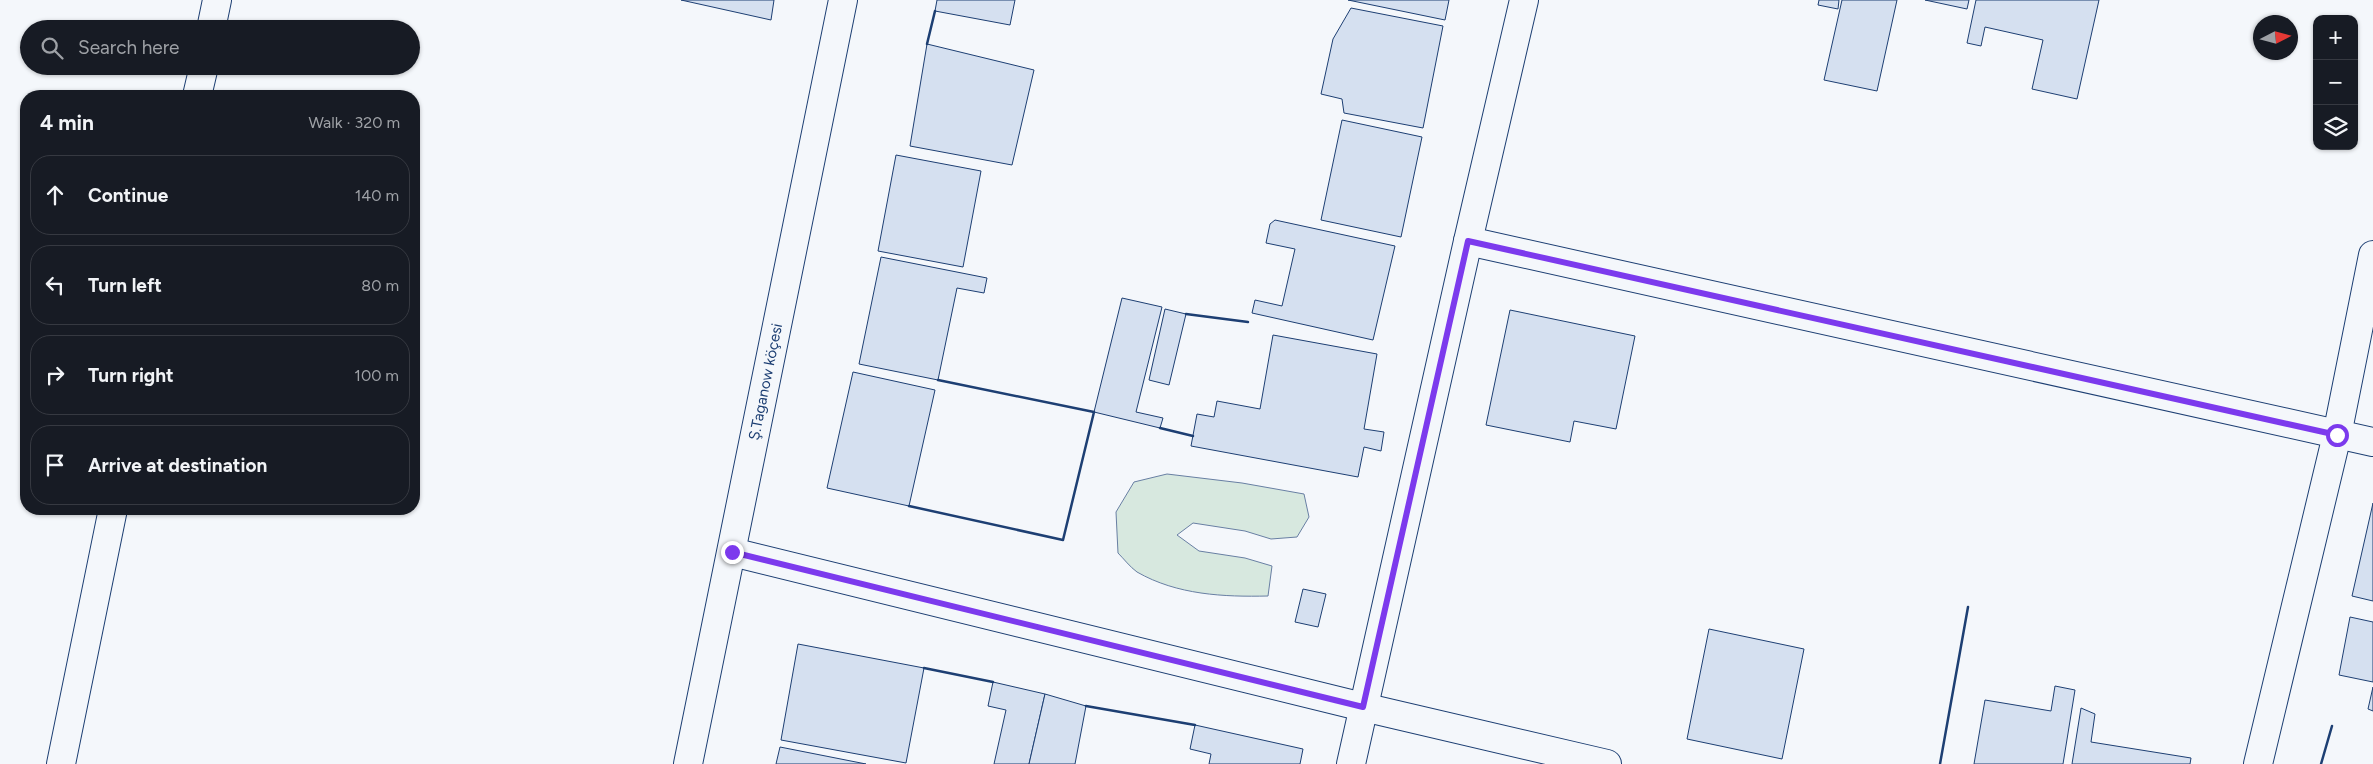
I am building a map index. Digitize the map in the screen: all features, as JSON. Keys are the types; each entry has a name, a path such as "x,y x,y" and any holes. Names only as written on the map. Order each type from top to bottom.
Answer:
{"street":[{"path":"213,20 217,0"},
{"name":"Ş.Taganow köçesi","path":"688,764 843,0"},
{"path":"1351,764 1524,0"},
{"path":"198,90 202,75"},
{"path":"1468,241 2373,442"},
{"path":"2258,764 2337,435 2373,255"},
{"path":"61,764 112,515"},
{"path":"732,552 1363,707 1607,764"}],"shaded area":[{"path":"1167,474 1242,483 1304,494 1309,517 1297,537 1271,539 1245,531 1193,523 1177,535 1199,551 1245,558 1272,566 1268,596 1218,595 1168,586 1137,572 1118,553 1116,512 1134,482"}],"building":[{"path":"681,0 774,0 771,20"},
{"path":"937,0 1015,0 1010,25 935,11"},
{"path":"1348,0 1449,0 1445,20"},
{"path":"1819,0 1839,0 1838,9 1818,5"},
{"path":"1842,0 1897,0 1877,91 1824,80"},
{"path":"1925,0 1969,0 1967,9"},
{"path":"1976,0 2099,0 2077,99 2032,89 2043,40 1985,27 1981,46 1967,43"},
{"path":"1351,8 1443,26 1423,128 1344,113 1342,99 1321,94 1333,39"},
{"path":"927,44 1034,70 1012,165 910,146"},
{"path":"1342,120 1422,137 1401,237 1321,220"},
{"path":"896,155 981,171 963,267 878,251"},
{"path":"1275,220 1395,246 1373,340 1252,313 1255,300 1282,306 1295,249 1266,243 1270,224"},
{"path":"881,257 987,278 984,293 957,288 938,380 859,364"},
{"path":"1122,298 1162,307 1136,412 1163,418 1160,428 1094,412"},
{"path":"1165,309 1186,314 1169,385 1149,380"},
{"path":"1510,310 1635,336 1616,429 1574,421 1570,442 1486,425"},
{"path":"1273,335 1377,354 1364,429 1384,432 1381,451 1364,447 1358,477 1191,446 1197,414 1214,417 1217,401 1260,409"},
{"path":"853,372 935,390 909,506 827,488"},
{"path":"2373,503 2373,601 2352,596"},
{"path":"1303,589 1326,594 1318,627 1295,622"},
{"path":"2350,617 2373,622 2373,682 2339,675"},
{"path":"1709,629 1804,649 1782,759 1687,739"},
{"path":"798,644 924,668 906,763 781,740"},
{"path":"993,682 1045,694 1029,764 994,764 1006,710 988,706"},
{"path":"2055,686 2075,690 2063,764 1974,764 1985,700 2051,711"},
{"path":"2373,687 2373,711 2368,709"},
{"path":"1045,694 1086,706 1075,764 1029,764"},
{"path":"2081,708 2095,714 2091,742 2191,758 2190,764 2072,764"},
{"path":"1195,725 1303,749 1300,764 1209,764 1211,754 1190,749"},
{"path":"780,747 866,764 776,764"}],"wall":[{"path":"927,44 935,11"},
{"path":"1186,314 1248,322"},
{"path":"909,506 1063,540 1094,412 938,380"},
{"path":"1160,428 1193,436"},
{"path":"1940,764 1968,607"},
{"path":"924,668 993,682"},
{"path":"1086,706 1195,725"},
{"path":"2321,764 2332,726"}],"route":[{"path":"732,552 1363,707 1468,241 2337,435"}]}
